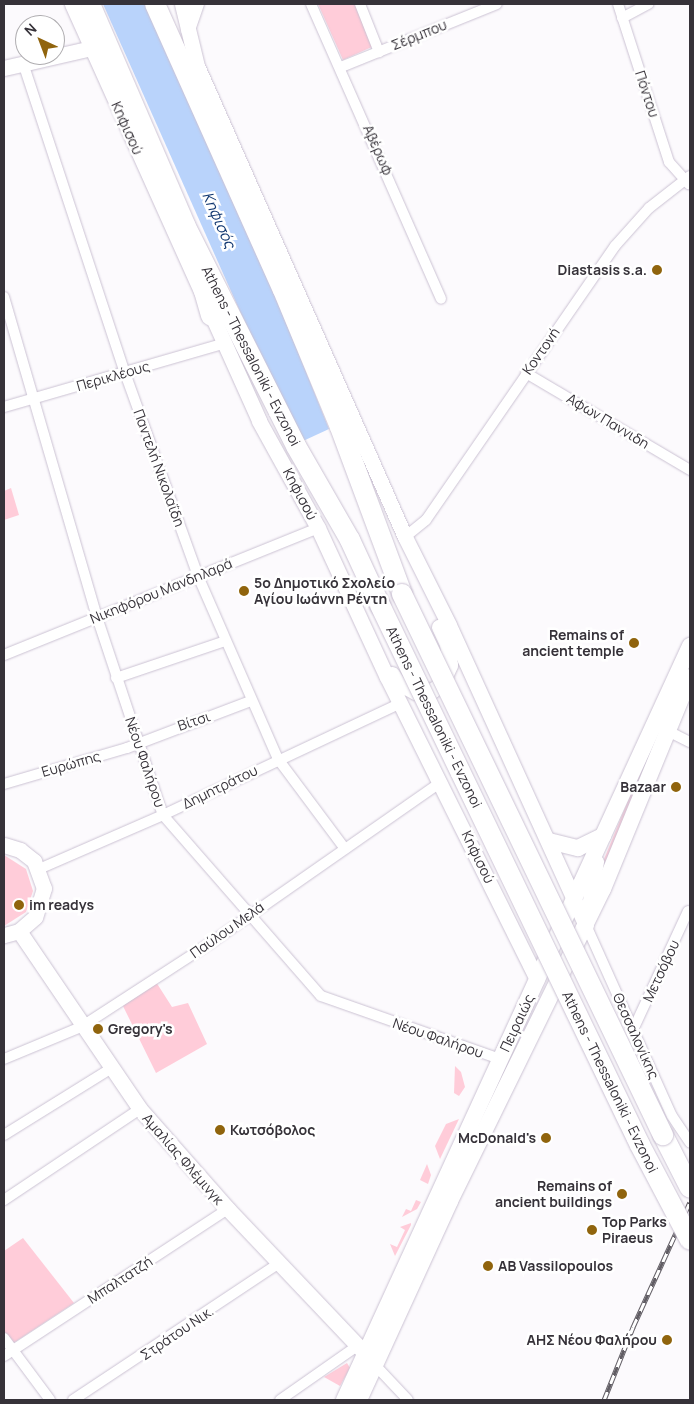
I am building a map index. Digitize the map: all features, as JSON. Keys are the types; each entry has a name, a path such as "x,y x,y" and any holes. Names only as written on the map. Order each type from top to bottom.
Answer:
{"highway":[{"name":"Athens - Thessaloniki - Evzonoi","path":"90,4 185,225 296,446 350,540 640,1145 690,1240"},
{"name":"Athens - Thessaloniki - Evzonoi","path":"155,4 340,427 402,594 690,1188"},
{"path":"168,4 197,66"},
{"path":"185,225 211,315"},
{"path":"306,314 337,400 340,427"}],"main road":[{"name":"Κηφισού","path":"72,4 211,315 222,344 259,421 318,528 401,703 537,979"},
{"path":"182,4 197,66 405,537 549,841 586,925"},
{"path":"65,54 91,48"},
{"path":"366,630 398,683 406,689 415,692 433,690 447,675 450,666 447,644 414,568 405,537"},
{"name":"Πειραιώς","path":"344,1400 690,646"},
{"name":"Πειραιώς","path":"359,1400 366,1355 450,1201 586,925 629,829 666,730 690,677"},
{"path":"549,841 578,848 603,836"},
{"path":"4,845 27,855 39,869 44,888 42,903 35,917 19,931 4,935"},
{"name":"Αμαλίας Φλέμινγκ","path":"19,931 81,1027 140,1109 228,1209 366,1355"}],"street":[{"path":"188,30 197,4"},
{"name":"Αβέρωφ","path":"311,4 341,67 441,299"},
{"path":"360,4 379,52"},
{"name":"Σέρμπου","path":"341,67 497,4"},
{"name":"Πόντου","path":"618,4 669,162 688,180"},
{"path":"622,18 648,4"},
{"name":"Παντελή Νικολαΐδη","path":"24,65 125,373 198,576 251,701 278,759 345,849"},
{"name":"Κοντονή","path":"405,537 426,520 496,416 624,235 649,208 688,180"},
{"name":"Νέου Φαλήρου","path":"4,297 31,399 97,618 163,815 248,915 321,996 500,1059"},
{"name":"Περικλέους","path":"4,407 222,344"},
{"name":"Αφων Παννιδη","path":"526,373 690,470"},
{"name":"Νικηφόρου Μανδηλαρά","path":"4,655 318,528"},
{"path":"116,678 225,641"},
{"name":"Βίτσι","path":"138,743 251,701"},
{"name":"Δημητράτου","path":"39,869 163,815 278,759 401,703"},
{"path":"666,730 690,742"},
{"name":"Ευρώπης","path":"4,784 138,743"},
{"name":"Παύλου Μελά","path":"4,1059 81,1027 345,849 440,782"},
{"path":"586,925 592,875 604,844 603,836"},
{"name":"Μετσόβου","path":"633,1030 688,911"},
{"name":"Θεσσαλονίκης","path":"586,925 672,1116 690,1143"},
{"path":"4,1135 110,1068"},
{"path":"4,1200 140,1109"},
{"name":"Μπαλτατζή","path":"4,1356 228,1209"},
{"name":"Στράτου Νικ.","path":"73,1400 279,1263"},
{"path":"4,1338 50,1400"},
{"path":"280,1400 366,1355 408,1400"}],"shaded area":[{"path":"318,4 357,4 374,46 343,60"},
{"path":"11,488 19,515 4,520 4,491"},
{"path":"646,757 635,798 606,870 595,881"},
{"path":"4,855 26,869 33,891 26,912 4,926"},
{"path":"156,982 172,1007 188,1003 207,1044 156,1073 122,1004"},
{"path":"455,1066 461,1072 465,1087 459,1096 454,1093"},
{"path":"459,1119 440,1159 435,1146 446,1124"},
{"path":"427,1164 431,1175 428,1184 420,1180"},
{"path":"416,1200 421,1202 417,1209 402,1217 406,1209 411,1211"},
{"path":"411,1223 395,1256 390,1244 397,1247 405,1230 400,1227"},
{"path":"23,1238 74,1303 12,1344 4,1333 4,1251"},
{"path":"347,1363 350,1368 340,1386 324,1377"}],"water":[{"name":"Κηφισός","path":"103,4 145,4 280,307 329,429 303,441 275,390"}],"railway":[{"path":"604,1400 633,1327 690,1202"}],"place":[{"name":"Diastasis s.a.","path":"657,270"},
{"name":"5ο Δημοτικό Σχολείο Αγίου Ιωάννη Ρέντη","path":"244,591"},
{"name":"Remains of ancient temple","path":"634,643"},
{"name":"Bazaar","path":"676,787"},
{"name":"im readys","path":"19,905"},
{"name":"Gregory's","path":"98,1029"},
{"name":"Κωτσόβολος","path":"220,1130"},
{"name":"McDonald's","path":"546,1138"},
{"name":"Remains of ancient buildings","path":"622,1194"},
{"name":"Top Parks Piraeus","path":"592,1230"},
{"name":"AB Vassilopoulos","path":"488,1266"},
{"name":"ΑΗΣ Νέου Φαλήρου","path":"667,1340"}]}
